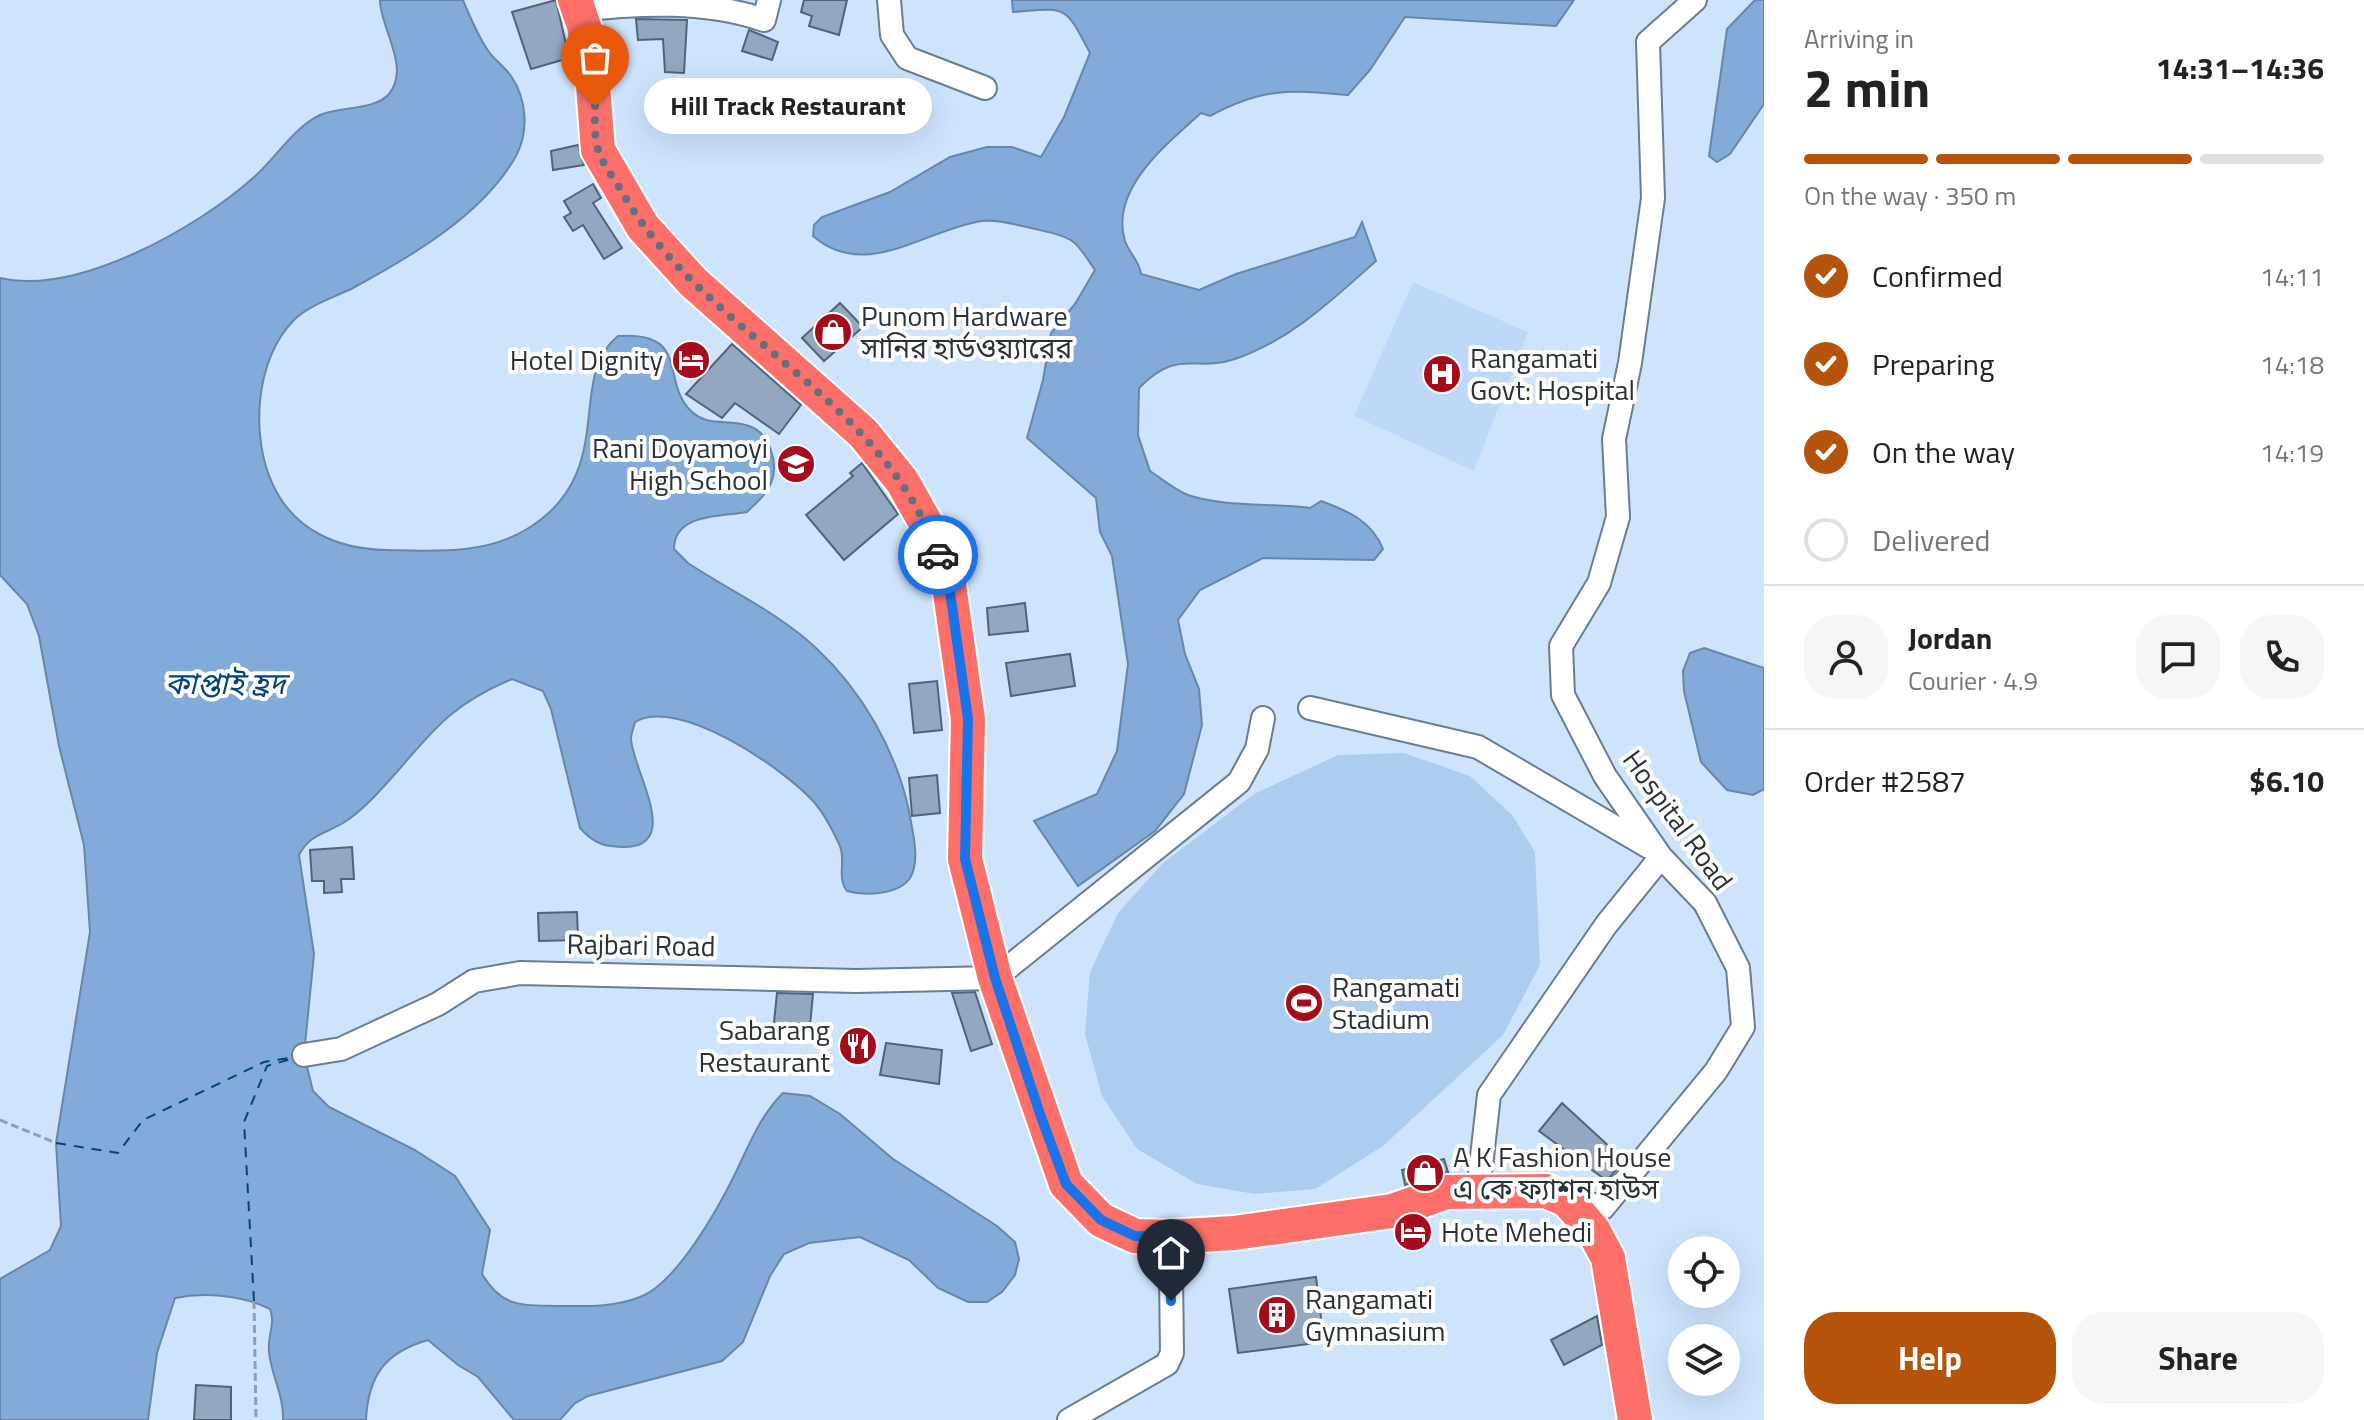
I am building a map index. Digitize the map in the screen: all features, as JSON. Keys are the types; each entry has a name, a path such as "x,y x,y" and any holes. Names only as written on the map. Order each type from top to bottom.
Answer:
{"highway":[{"path":"576,5 584,26 593,85 598,150 643,227 693,282 863,433 902,481 928,527 949,585 968,719 965,859 995,978 1066,1184 1101,1220 1135,1236 1166,1237 1234,1233 1392,1211 1447,1192 1546,1191 1567,1200 1593,1230 1608,1258 1635,1420"}],"street":[{"path":"576,5 654,1 744,11 764,20 769,0"},
{"path":"889,0 892,35 907,58 985,88"},
{"name":"Hospital Road","path":"1546,1191 1603,1208 1716,1071 1743,1027 1738,968 1705,903 1659,854 1605,776 1563,695 1561,646 1599,583 1618,517 1614,439 1630,363 1653,198 1648,42 1695,0"},
{"path":"1310,708 1478,747 1659,854 1489,1095 1478,1192"},
{"path":"995,978 1239,782 1257,749 1263,718"},
{"name":"Rajbari Road","path":"304,1055 341,1049 438,1004 474,981 520,973 856,981 995,978"},
{"path":"1069,1420 1167,1364 1172,1353 1172,1338 1166,1237"}],"path":[{"path":"0,1120 56,1143"},
{"path":"254,1301 256,1420"}],"shaded area":[{"name":"Rangamati Govt: Hospital","path":"1413,282 1528,332 1474,471 1354,416"},
{"name":"Rangamati Stadium","path":"1404,753 1470,776 1512,815 1535,852 1540,965 1503,1035 1383,1146 1315,1189 1255,1194 1197,1184 1137,1149 1102,1096 1085,1034 1090,972 1118,913 1163,863 1254,794 1338,755"}],"water":[{"name":"কাপ্তাই হ্রদ","path":"380,0 463,0 483,43 516,85 523,105 523,137 516,156 502,177 465,216 398,263 307,310 281,336 264,377 259,422 266,466 282,501 305,525 319,534 368,549 458,550 511,537 527,529 555,506 573,481 583,454 594,376 603,354 618,336 656,341 670,360 682,399 691,411 705,419 741,424 756,430 771,450 774,467 769,487 747,512 713,516 691,523 676,537 674,549 688,563 802,635 848,683 875,723 895,766 909,811 915,863 910,878 898,888 872,894 847,891 842,880 839,844 813,801 799,787 729,739 677,719 654,717 635,722 631,739 651,809 653,826 648,839 635,846 611,846 598,842 580,828 551,709 543,691 512,679 466,703 449,716 366,805 343,823 313,839 299,855 314,954 304,1055 313,1091 329,1107 415,1150 455,1176 490,1230 482,1274 497,1293 512,1302 542,1306 608,1305 629,1301 654,1289 696,1242 762,1120 783,1093 810,1096 840,1114 893,1159 997,1226 1015,1242 1019,1259 1015,1275 1002,1292 987,1302 968,1302 938,1288 909,1260 860,1237 809,1243 784,1254 770,1276 743,1342 722,1361 588,1396 574,1404 560,1420 514,1420 478,1377 428,1340 401,1351 382,1368 371,1390 366,1420 283,1420 282,1402 269,1352 270,1309 235,1298 186,1296 175,1298 157,1353 148,1420 0,1420 0,1279 50,1250 61,1226 56,1143 90,932 84,845 59,746 39,636 27,604 0,575 0,278 31,281 64,277 134,254 201,217 229,197 310,121 328,112 366,106 383,99 395,83 397,72"},
{"path":"1012,0 1574,0 1556,26 1405,17 1370,70 1348,95 1277,93 1246,100 1210,116 1201,113 1158,153 1133,186 1125,203 1122,222 1125,241 1141,274 1199,290 1236,274 1355,237 1362,222 1376,261 1310,317 1275,341 1235,359 1221,363 1176,364 1153,376 1139,388 1138,435 1150,471 1183,493 1216,501 1310,508 1321,501 1350,513 1366,524 1383,549 1374,560 1263,558 1200,590 1178,620 1185,654 1199,689 1202,725 1184,794 1155,831 1078,886 1034,821 1097,794 1117,751 1128,664 1112,556 1100,532 1096,498 1027,438 1043,380 1051,333 1075,304 1095,270 1072,241 1052,233 1001,222 982,221 961,226 875,254 854,254 833,249 813,236 814,225 822,217 890,192 950,157 987,147 1012,147 1041,157 1064,117 1090,53 1069,17 1055,10 1013,12"},
{"path":"1755,0 1764,0 1764,104 1730,154 1717,162 1709,156 1727,29"},
{"path":"1704,648 1764,668 1764,789 1753,795 1727,790 1701,762 1684,691 1683,671 1690,653"}],"building":[{"path":"556,0 569,58 531,69 512,12"},
{"path":"804,0 847,0 839,35 809,26 812,16 801,12"},
{"path":"636,19 687,20 684,73 665,72 663,39 638,40"},
{"path":"749,30 778,42 772,60 742,51"},
{"path":"578,145 584,165 553,170 551,151"},
{"path":"593,184 601,198 593,203 622,248 604,259 583,225 573,231 564,217 571,213 564,201"},
{"name":"Punom Hardware সানির হার্ডওয়্যারের","path":"840,303 863,327 824,361 802,338"},
{"path":"732,344 801,405 779,434 735,403 722,418 686,394"},
{"path":"862,463 898,514 844,560 806,515 853,476 850,473"},
{"path":"1025,603 1028,631 989,635 987,608"},
{"path":"1070,654 1075,686 1011,696 1006,663"},
{"path":"937,681 942,730 914,733 909,684"},
{"path":"937,775 940,813 912,816 909,778"},
{"path":"352,847 354,879 341,879 342,892 324,893 324,881 312,881 310,850"},
{"path":"577,912 578,940 539,941 538,913"},
{"path":"975,992 992,1044 971,1051 952,993"},
{"path":"777,993 813,994 809,1036 773,1032"},
{"path":"886,1043 942,1050 939,1084 880,1075"},
{"path":"1562,1103 1624,1160 1607,1181 1539,1131"},
{"name":"A K Fashion House এ কে ফ্যাশন হাউস","path":"1444,1159 1448,1172 1405,1185 1402,1170"},
{"name":"Rangamati Gymnasium","path":"1316,1277 1324,1342 1238,1353 1229,1289"},
{"path":"1597,1316 1602,1345 1564,1365 1551,1340"},
{"path":"196,1385 231,1387 231,1420 194,1420"}],"ferry route":[{"path":"56,1143 118,1153 143,1120 264,1062 295,1057"},
{"path":"254,1301 244,1122 267,1066 291,1059"}],"way so far":[{"path":"595,106 598,150 643,227 693,282 820,391 863,433 902,481 928,527 938,555"}],"place":[{"name":"Hill Track Restaurant","path":"595,106"},
{"name":"Punom Hardware সানির হার্ডওয়্যারের","path":"833,332"},
{"name":"Hotel Dignity","path":"691,360"},
{"name":"Rangamati Govt: Hospital","path":"1442,374"},
{"name":"Rani Doyamoyi High School","path":"796,464"},
{"name":"Rangamati Stadium","path":"1304,1003"},
{"name":"Sabarang Restaurant","path":"858,1046"},
{"name":"A K Fashion House এ কে ফ্যাশন হাউস","path":"1425,1173"},
{"name":"Hote Mehedi","path":"1413,1232"},
{"name":"Rangamati Gymnasium","path":"1277,1315"}],"route":[{"path":"938,555 949,585 968,719 965,859 995,978 1066,1184 1101,1220 1135,1236 1166,1237 1171,1301"}]}
